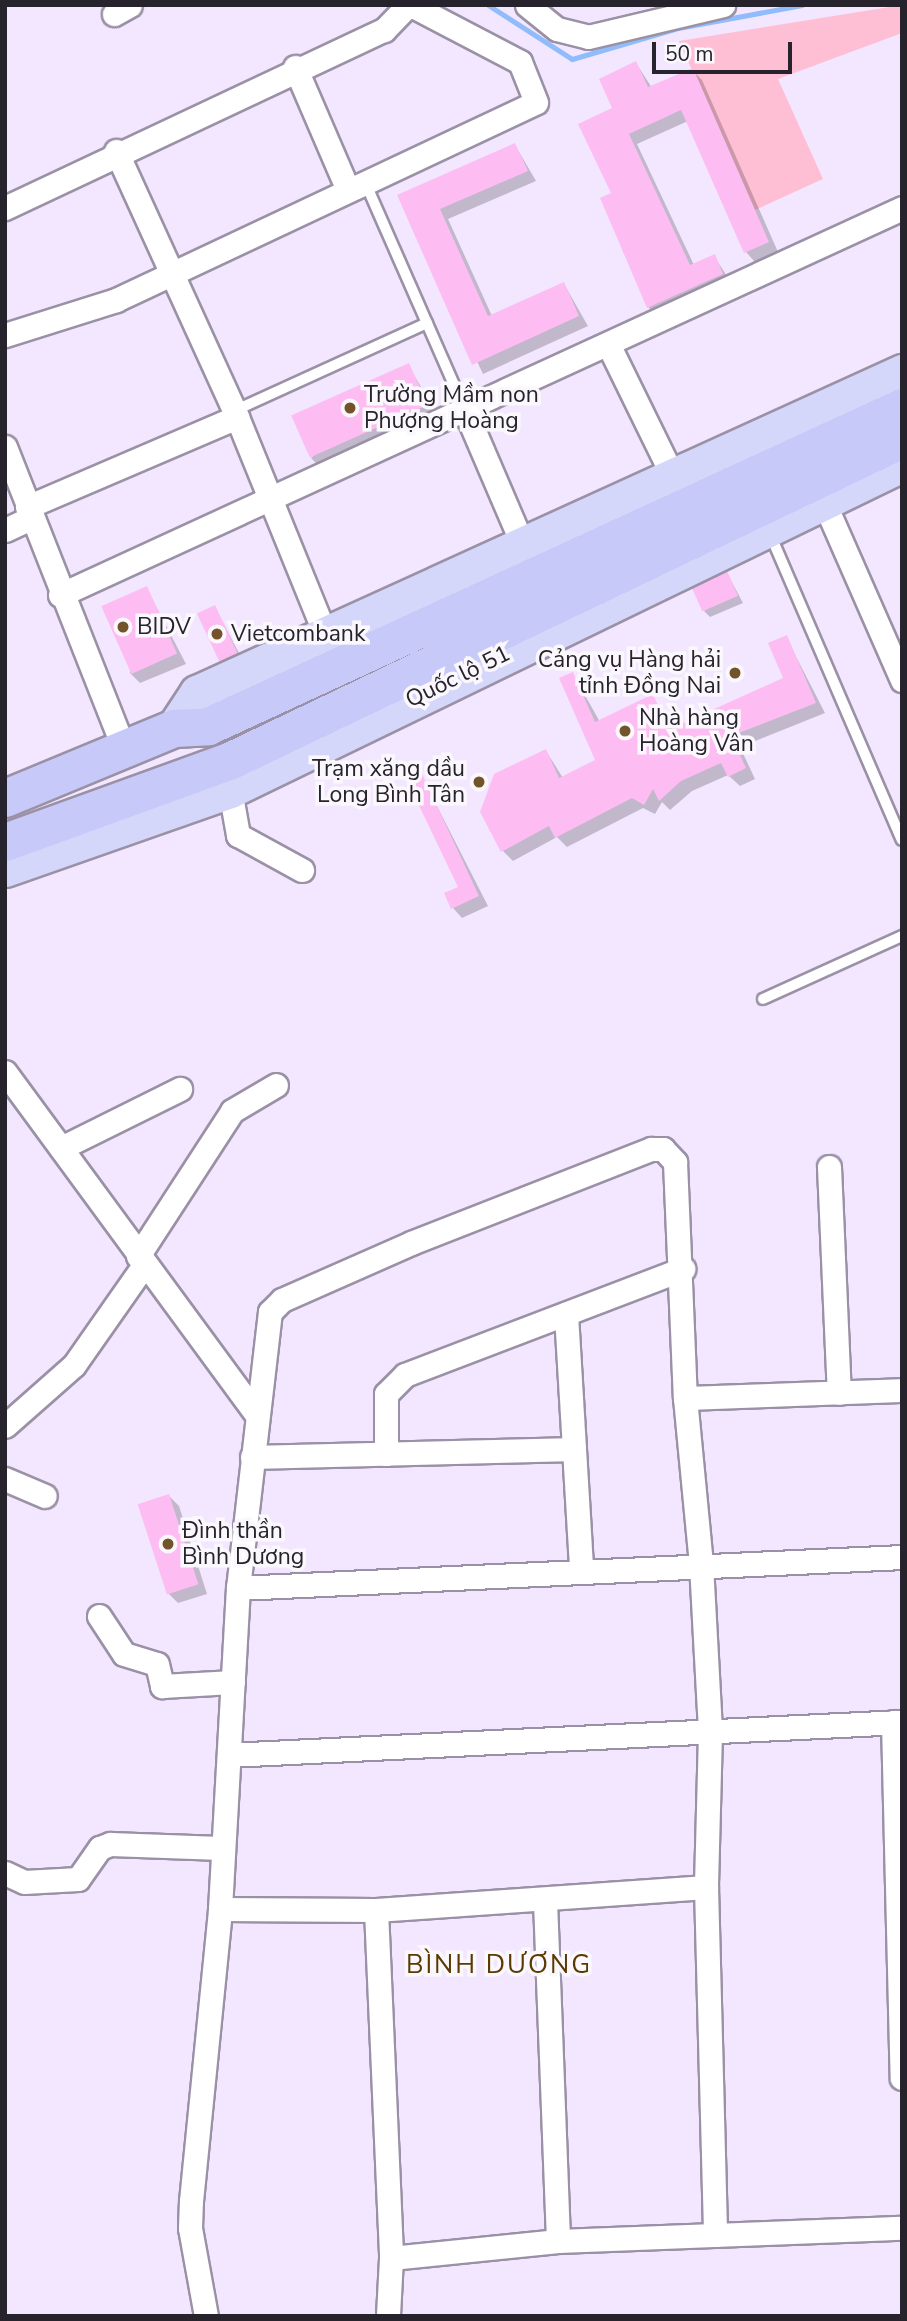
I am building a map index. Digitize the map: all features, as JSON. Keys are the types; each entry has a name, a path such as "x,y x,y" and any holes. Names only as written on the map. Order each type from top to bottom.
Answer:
{"highway":[{"path":"5,798 174,728 208,726 680,491 902,407"},
{"name":"Quốc lộ 51","path":"5,842 229,761 762,517 902,439"}],"main road":[{"path":"174,728 197,693 523,545 680,491 902,372"},
{"name":"Quốc lộ 51","path":"5,869 230,790 762,517 823,500 902,464"}],"street":[{"path":"5,208 117,151 295,67 384,30 410,5 520,62 536,102 174,274 80,314 5,335"},
{"path":"527,5 557,29 588,37 723,5"},
{"path":"295,67 356,186"},
{"path":"117,151 235,414 326,636"},
{"path":"60,595 902,208"},
{"path":"608,344 680,491"},
{"path":"465,410 523,545"},
{"path":"5,530 29,513 235,414"},
{"path":"5,447 60,595 124,749"},
{"path":"823,500 902,680"},
{"path":"230,790 238,835 302,870"},
{"path":"5,1072 257,1415"},
{"path":"5,1426 75,1365 232,1111 276,1085"},
{"path":"61,1148 180,1089"},
{"path":"206,2316 190,2228 220,1909 238,1588 264,1328 282,1300 651,1149 663,1149 675,1162 683,1269 685,1398 702,1564 710,1732 706,1887 715,2235"},
{"path":"830,1167 839,1393"},
{"path":"386,1454 386,1394 393,1383 683,1269"},
{"path":"566,1314 581,1569"},
{"path":"685,1398 902,1391"},
{"path":"252,1457 574,1449"},
{"path":"5,1479 45,1496"},
{"path":"238,1588 581,1569 902,1557"},
{"path":"99,1616 124,1654 157,1664 162,1686 233,1682"},
{"path":"229,1755 897,1722 902,2078"},
{"path":"5,1872 24,1882 78,1879 100,1848 110,1844 222,1848"},
{"path":"220,1909 376,1910 545,1901 706,1887"},
{"path":"545,1901 558,2242"},
{"path":"376,1910 391,2258 388,2316"},
{"path":"391,2258 558,2242 902,2228"}],"lane":[{"path":"356,186 427,323 465,410"},
{"path":"235,414 427,323"},
{"path":"762,517 902,840"},
{"path":"763,999 902,936"}],"shaded area":[{"path":"902,5 902,33 778,79 823,179 755,210 679,41"}],"building":[{"path":"636,61 648,87 693,68 769,242 744,253 681,110 629,134 690,265 715,254 723,274 647,308 600,198 611,193 578,124 612,108 599,79"},
{"path":"515,143 528,171 440,209 488,316 564,282 579,316 472,365 397,195"},
{"path":"409,363 428,405 310,457 291,415"},
{"path":"727,571 738,596 702,612 691,587"},
{"path":"147,586 177,654 131,674 101,606"},
{"name":"Vietcombank","path":"215,605 237,653 219,661 197,613"},
{"path":"787,635 816,703 731,736 746,768 728,777 721,763 681,781 659,801 653,789 644,805 632,798 555,838 549,826 501,852 480,812 494,774 546,749 559,778 595,760 559,678 573,672 595,722 653,694 668,730 783,678 768,643"},
{"path":"417,763 479,896 451,909 444,893 458,887 402,770"},
{"name":"Đình thần Bình Dương","path":"169,1494 198,1584 167,1595 138,1504"}],"waterway":[{"path":"488,5 572,59 678,28 802,5"}],"place":[{"name":"Trường Mầm non Phượng Hoàng","path":"350,408"},
{"name":"BIDV","path":"123,627"},
{"name":"Vietcombank","path":"217,634"},
{"name":"Cảng vụ Hàng hải tỉnh Đồng Nai","path":"735,673"},
{"name":"Nhà hàng Hoàng Vân","path":"625,731"},
{"name":"Trạm xăng dầu Long Bình Tân","path":"479,782"},
{"name":"Đình thần Bình Dương","path":"168,1544"}],"district":[{"name":"BÌNH DƯƠNG","path":"499,1965"}]}
